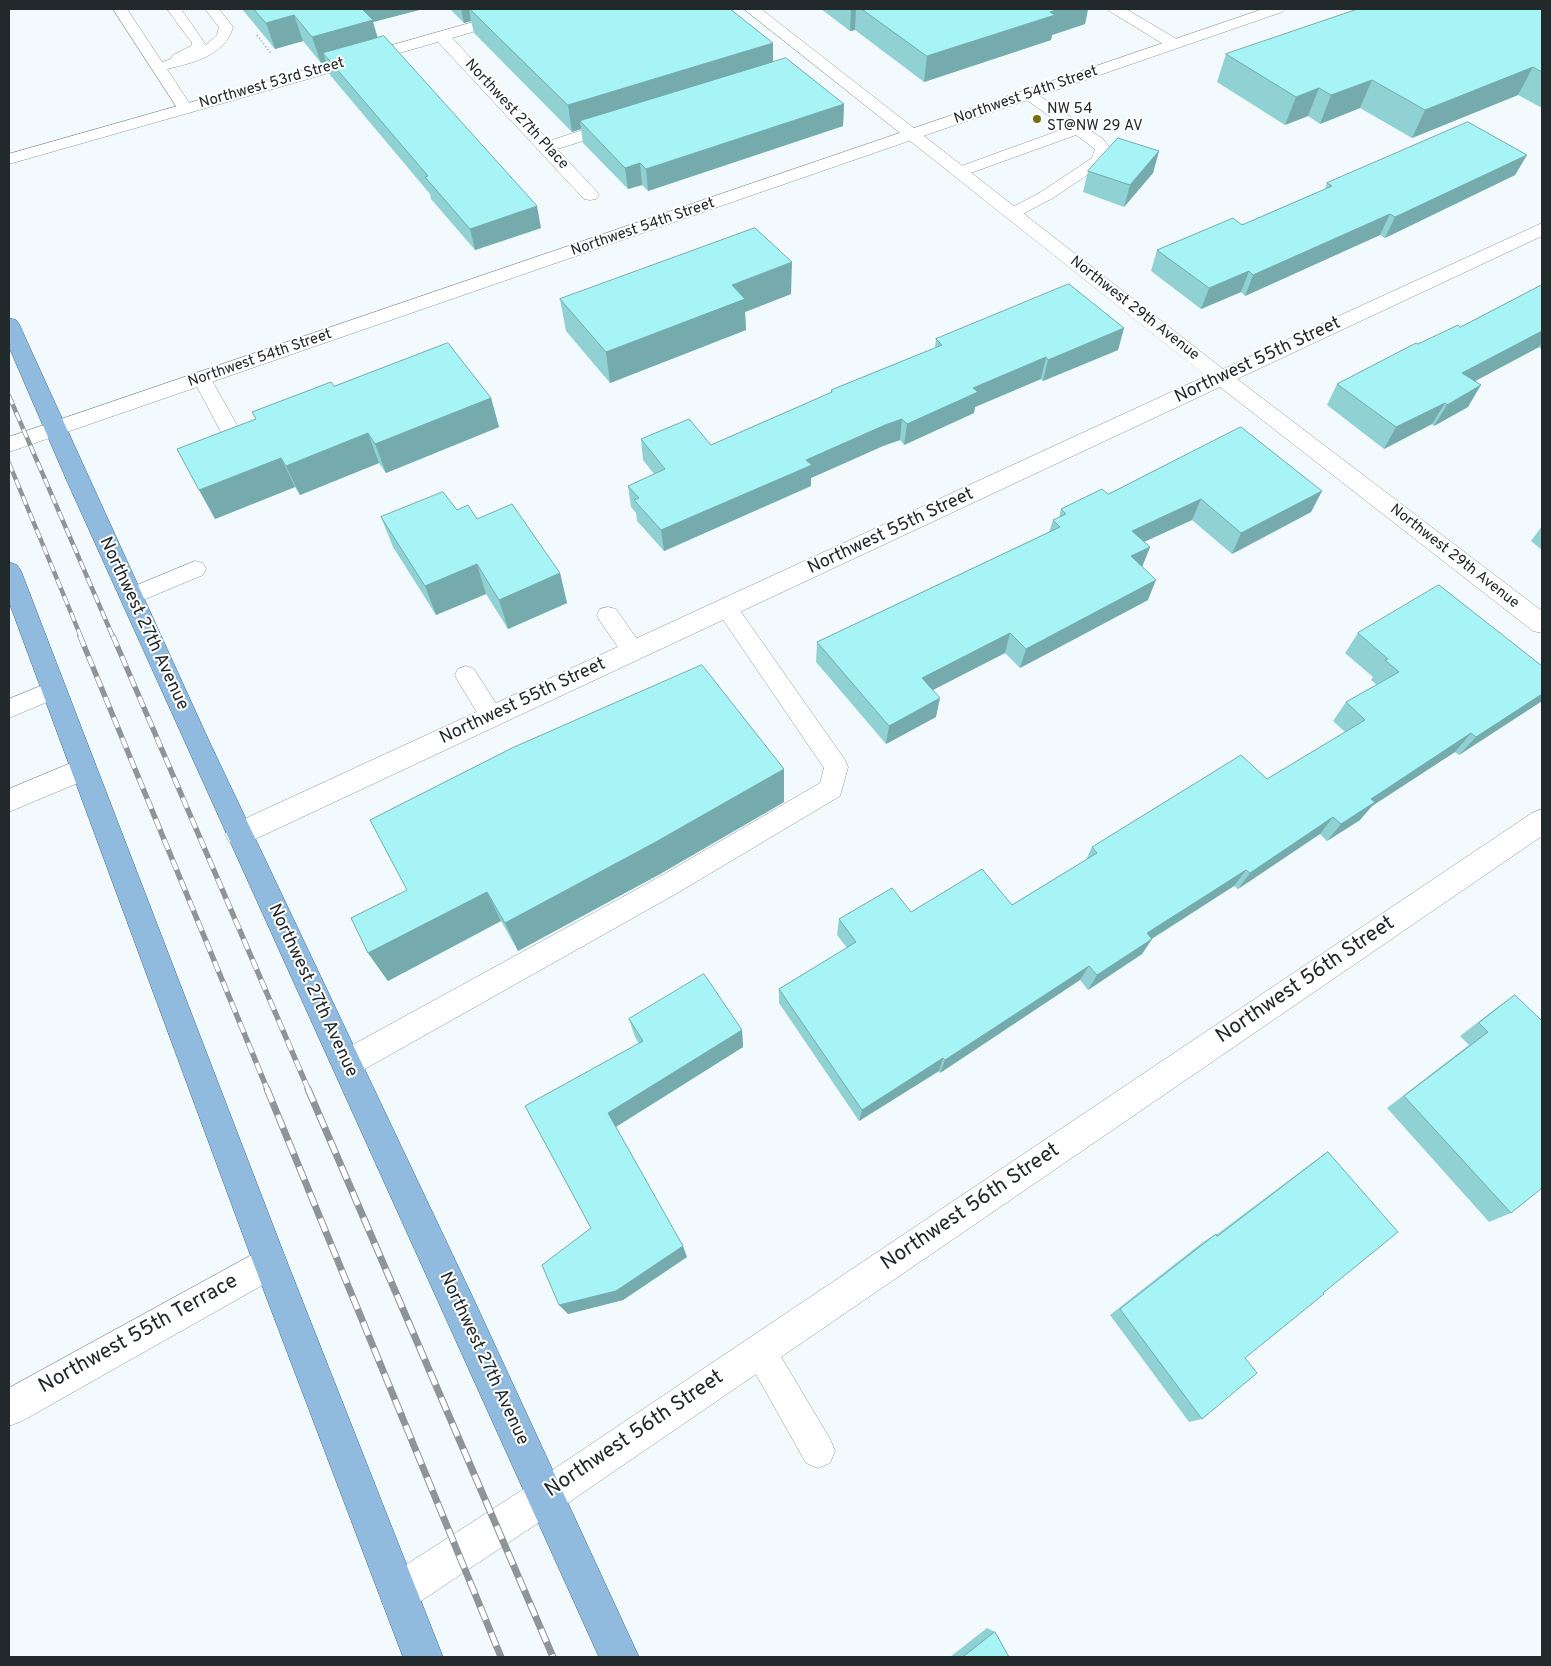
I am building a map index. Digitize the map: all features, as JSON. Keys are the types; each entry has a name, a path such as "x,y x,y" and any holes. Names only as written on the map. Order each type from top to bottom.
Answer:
{"main road":[{"name":"Northwest 27th Avenue","path":"9,324 54,430 130,597 619,1657"},
{"path":"9,571 270,1262 423,1657"}],"street":[{"name":"Northwest 53rd Street","path":"9,159 535,9"},
{"name":"Northwest 29th Avenue","path":"752,9 1222,378 1542,624"},
{"path":"1116,9 1174,44"},
{"name":"Northwest 54th Street","path":"9,445 1277,9"},
{"name":"Northwest 27th Place","path":"442,35 590,195"},
{"path":"802,68 821,62"},
{"path":"546,147 632,120"},
{"name":"Northwest 55th Street","path":"240,834 1542,229"},
{"path":"9,801 83,769"},
{"name":"Northwest 56th Street","path":"398,1593 546,1496 1542,821"},
{"name":"Northwest 55th Terrace","path":"9,1408 270,1262"}],"lane":[{"path":"120,9 185,109"},
{"path":"158,67 198,48 199,43 174,9"},
{"path":"158,67 185,60 220,42 226,35 226,28 212,9"},
{"path":"1013,214 1099,160 1103,149 1029,95"},
{"path":"959,172 1078,129"},
{"path":"202,379 232,434"},
{"path":"130,597 195,569"},
{"path":"346,1064 670,884 831,789 836,767 726,608"},
{"path":"608,615 633,651"},
{"path":"466,675 492,717"},
{"path":"9,709 53,690"},
{"path":"760,1351 818,1450"}],"path":[{"path":"254,32 290,78"}],"building":[{"path":"254,9 362,9 373,20 312,37 294,15 266,23"},
{"path":"470,9 730,9 773,43 568,105"},
{"path":"862,9 1059,9 1050,12 1055,15 927,56"},
{"path":"1358,9 1542,9 1542,72 1533,67 1425,110 1372,80 1331,95 1319,88 1296,97 1226,54"},
{"path":"384,36 537,206 470,229 425,177 428,176 323,53"},
{"path":"786,58 844,104 646,169 640,163 625,168 580,121"},
{"path":"1468,122 1527,155 1395,217 1390,214 1253,275 1249,271 1209,288 1157,250 1233,218 1242,225 1332,186 1327,183"},
{"path":"1118,138 1159,151 1130,185 1088,171"},
{"path":"755,228 792,262 732,285 745,299 606,352 560,299"},
{"path":"1069,284 1124,328 1048,360 1046,357 973,388 978,392 907,424 902,419 885,425 806,460 812,465 661,530 634,500 639,498 628,486 665,469 641,439 689,419 711,445 832,392 831,390 942,345 936,339"},
{"path":"1542,285 1542,331 1462,373 1481,385 1447,405 1445,403 1396,427 1337,384 1416,343 1418,344 1458,325 1460,327"},
{"path":"448,343 491,398 375,444 368,433 286,466 281,458 199,490 177,449 256,419 252,412 331,382 334,386"},
{"path":"1241,427 1322,491 1241,533 1201,499 1132,531 1150,547 1131,556 1156,580 1026,649 1010,633 922,678 940,698 889,726 817,642 1060,527 1053,520 1066,514 1061,509 1102,489 1108,494"},
{"path":"443,492 457,510 468,505 477,519 512,504 560,573 499,600 477,564 425,586 381,517"},
{"path":"1439,585 1542,666 1542,694 1476,737 1471,733 1371,799 1375,802 1341,824 1333,817 1250,873 1246,870 1147,933 1152,939 1097,975 1089,966 945,1060 943,1058 862,1110 779,989 856,942 839,919 892,888 911,912 982,869 1012,905 1097,853 1092,847 1241,755 1267,779 1365,720 1346,702 1399,672 1385,660 1388,659 1358,633"},
{"path":"702,665 784,769 654,843 505,923 487,892 368,953 351,918 407,890 370,820 512,748"},
{"path":"704,974 742,1030 608,1113 683,1246 616,1291 559,1305 542,1265 591,1228 525,1106 643,1041 629,1019"},
{"path":"1515,995 1542,1021 1542,1188 1511,1213 1404,1096 1488,1032 1479,1023"},
{"path":"1328,1152 1398,1232 1245,1358 1257,1373 1202,1419 1120,1309 1216,1234 1217,1236"},
{"path":"995,1632 1009,1657 963,1657"}],"railway":[{"path":"9,396 113,637"},
{"path":"9,463 81,637"},
{"path":"80,636 268,1091"},
{"path":"113,636 309,1091"},
{"path":"267,1089 501,1657"},
{"path":"308,1089 553,1657"}],"place":[{"name":"NW 54 ST@NW 29 AV","path":"1037,119"}]}
